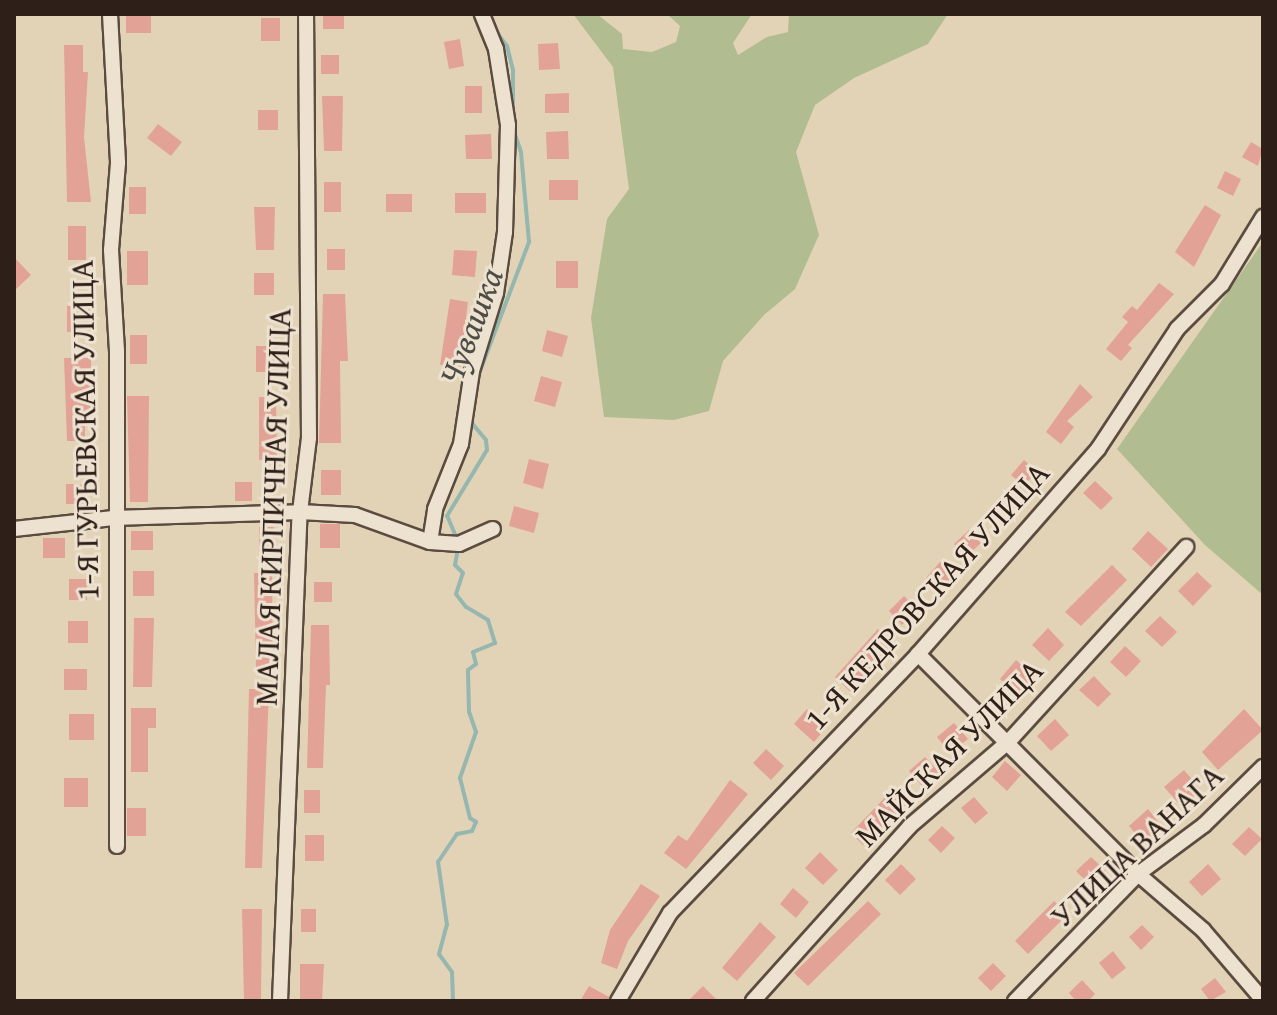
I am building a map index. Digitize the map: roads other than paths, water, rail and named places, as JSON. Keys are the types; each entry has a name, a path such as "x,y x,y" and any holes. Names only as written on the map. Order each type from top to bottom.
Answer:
{"street":[{"name":"1-Я ГУРЬЕВСКАЯ УЛИЦА","path":"110,14 118,163 111,250 117,351 113,518 117,846"},
{"name":"МАЛАЯ КИРПИЧНАЯ УЛИЦА","path":"280,1001 300,512 309,438 306,14"},
{"path":"430,542 435,509 461,444 472,371 496,293 505,232 508,125 496,49 482,14"},
{"name":"1-Я КЕДРОВСКАЯ УЛИЦА","path":"618,1001 670,913 918,654 1098,449 1177,329 1222,284 1263,217"},
{"path":"14,529 113,518 300,512 355,515 430,542 459,544 493,529"},
{"name":"МАЙСКАЯ УЛИЦА","path":"753,1001 910,826 1009,741 1186,547"},
{"path":"918,654 1009,741 1138,874 1203,930 1257,995"},
{"name":"УЛИЦА ВАНАГА","path":"1015,1001 1138,874 1204,825 1263,767"}],"waterway":[{"name":"Чувашка","path":"494,29 507,46 513,70 513,115"},
{"name":"Чувашка","path":"477,379 529,242 521,152 514,132"},
{"name":"Чувашка","path":"457,539 447,516 487,450 486,440 469,420"},
{"name":"Чувашка","path":"453,1001 452,972 439,954 447,925 438,862 457,834 472,831 476,822 470,818 460,778 476,732 469,712 468,670 476,664 473,652 495,643 488,620 466,607 456,594 463,573 455,565 458,548"}]}
